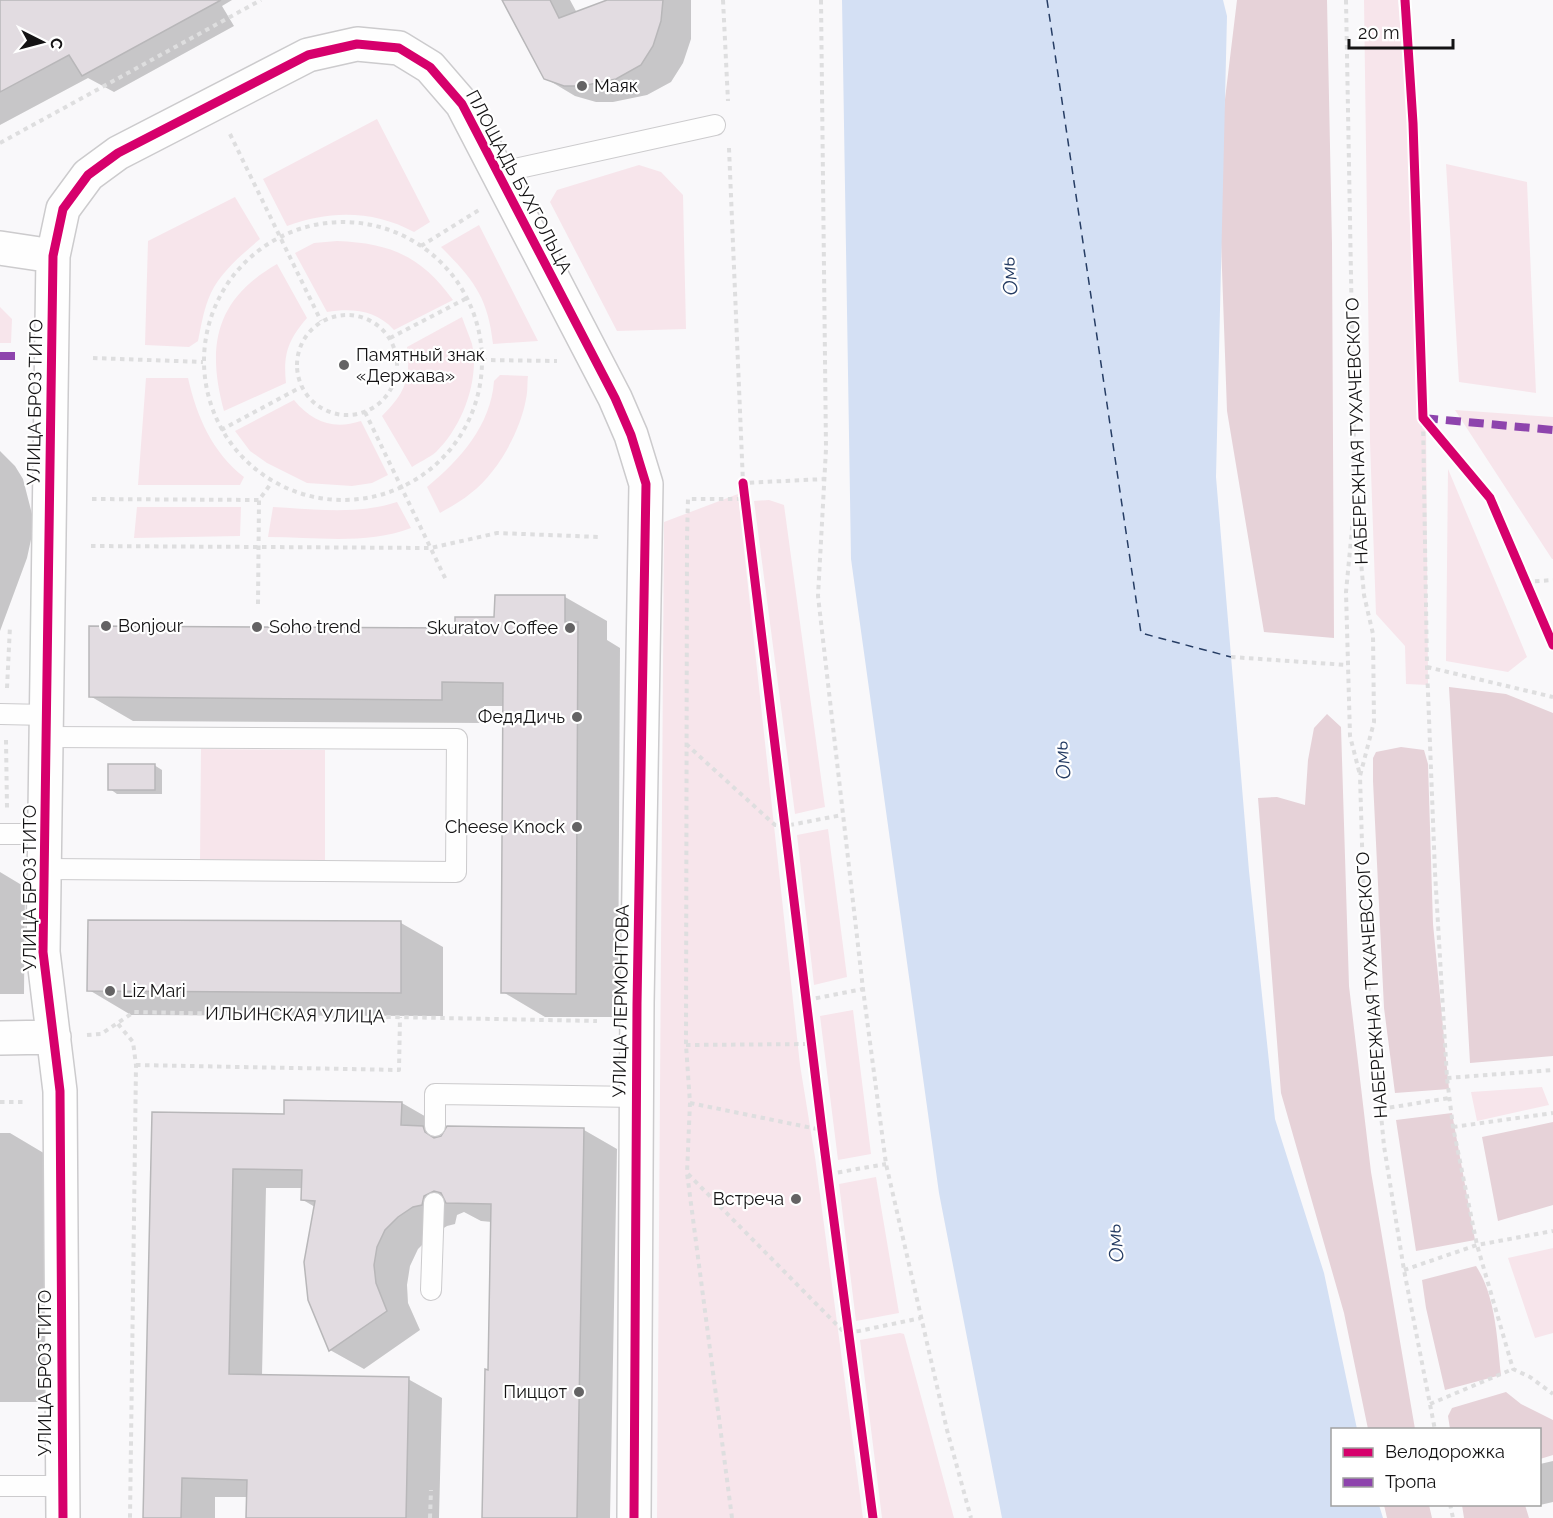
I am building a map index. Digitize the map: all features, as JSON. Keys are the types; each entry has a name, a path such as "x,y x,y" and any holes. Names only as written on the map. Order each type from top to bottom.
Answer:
{"street":[{"name":"ПЛОЩАДЬ БУХГОЛЬЦА","path":"53,256 63,208 88,175 118,153 308,54 357,44 399,48 430,67 462,104 615,398 631,435 646,484"},
{"path":"0,248 53,256"},
{"name":"УЛИЦА БРОЗ ТИТО","path":"53,256 43,952 60,1091 63,1502"},
{"name":"УЛИЦА ЛЕРМОНТОВА","path":"634,1518 637,1097 646,484"},
{"path":"0,1038 54,1038"}],"lane":[{"path":"498,173 715,126"},
{"path":"0,714 46,726 457,739 456,872 45,869"},
{"path":"0,834 45,834"},
{"path":"435,1126 435,1094 637,1097"},
{"path":"431,1290 434,1203"},
{"path":"0,1486 63,1502"}],"path":[{"path":"0,143 261,0"},
{"path":"723,0 728,106"},
{"path":"821,0 825,479 818,596 842,815 886,1164 947,1430 971,1518"},
{"path":"1405,0 1413,123 1423,418 1427,667 1435,872 1447,1078 1477,1245 1513,1369"},
{"path":"229,133 321,321"},
{"path":"729,141 746,510"},
{"path":"421,246 487,206"},
{"path":"352,222 388,229 421,246 448,269 467,298 478,328 482,360 479,392 468,422 452,449 429,471 402,488 370,498 336,501 304,495 272,482 244,460 221,430 208,397 203,362 209,324 224,288 249,258 280,236 315,224 352,222"},
{"path":"390,338 467,298"},
{"path":"351,314 367,318 390,338 396,353 398,369 393,386 384,399 372,409 356,415 340,415 324,410 311,400 301,387 297,365 301,343 309,331 321,321 336,315 351,314"},
{"path":"93,358 203,362"},
{"path":"482,360 560,361"},
{"path":"221,430 301,387"},
{"path":"365,412 447,582"},
{"path":"1423,418 1431,427"},
{"path":"743,483 825,479"},
{"path":"258,604 260,500 272,482"},
{"path":"1355,496 1346,592 1347,665 1350,736 1360,776"},
{"path":"92,499 260,500"},
{"path":"732,1518 687,1173 690,1103 686,1045 685,744 688,499 745,499"},
{"path":"91,546 431,548 497,533 600,537"},
{"path":"1521,572 1530,592"},
{"path":"1526,582 1553,580"},
{"path":"1231,657 1347,665"},
{"path":"1427,667 1553,697"},
{"path":"685,744 775,825 785,826 842,815"},
{"path":"783,814 786,838"},
{"path":"805,988 808,1011"},
{"path":"807,1000 863,989"},
{"path":"136,1065 399,1070 400,1017"},
{"path":"118,1024 133,1042 136,1065 130,1518"},
{"path":"810,1033 813,1054"},
{"path":"686,1045 811,1044"},
{"path":"1447,1078 1553,1070"},
{"path":"1381,1109 1449,1098"},
{"path":"0,1102 31,1102"},
{"path":"690,1103 822,1130"},
{"path":"1454,1127 1553,1113"},
{"path":"821,1119 824,1141"},
{"path":"827,1163 830,1185"},
{"path":"829,1174 886,1164"},
{"path":"687,1173 842,1330 850,1332 921,1318"},
{"path":"1404,1270 1477,1245 1553,1231"},
{"path":"848,1321 851,1344"},
{"path":"1430,1404 1513,1369 1530,1377 1553,1394"},
{"path":"430,1518 431,1490"},
{"path":"1450,1506 1453,1518"}],"shaded area":[{"path":"1237,0 1327,0 1332,244 1334,638 1264,632 1227,411 1218,157"},
{"path":"1364,0 1398,0 1408,118 1426,426 1428,685 1406,684 1405,646 1376,614 1370,442"},
{"path":"377,119 430,222 414,232 367,216 335,215 287,226 263,179"},
{"path":"1446,164 1527,182 1536,393 1459,382"},
{"path":"639,165 661,172 683,195 686,329 617,331 550,202 557,190"},
{"path":"235,197 260,239 230,266 217,282 206,305 198,341 189,347 145,345 148,241"},
{"path":"479,225 538,341 493,344 483,301 470,279 441,247"},
{"path":"337,241 373,245 403,255 429,272 453,300 394,330 371,314 345,310 327,312 295,253 314,243"},
{"path":"277,264 307,318 295,333 288,348 285,364 286,383 224,411 216,365 221,326 240,292"},
{"path":"0,307 12,319 11,343 0,343"},
{"path":"462,317 472,344 474,358 467,402 454,430 445,442 436,452 412,467 382,416 405,385 408,368 407,347"},
{"path":"500,375 528,376 527,396 519,425 499,463 490,474 464,499 440,513 427,487 451,465 472,440 487,412 494,381"},
{"path":"146,378 188,378 207,433 223,456 244,477 240,485 138,485"},
{"path":"294,400 308,414 324,422 341,425 361,421 388,475 372,483 352,486 307,483 267,463 250,451 235,431"},
{"path":"1455,410 1553,417 1553,559 1552,559"},
{"path":"1448,469 1527,657 1508,672 1446,661"},
{"path":"738,494 800,1065 815,1157 863,1518 657,1518 664,522"},
{"path":"769,500 784,505 825,807 795,814 754,501"},
{"path":"397,502 411,528 377,537 322,539 268,537 273,507 351,510"},
{"path":"137,507 241,507 240,536 134,538"},
{"path":"1449,687 1506,694 1553,713 1553,1056 1470,1063"},
{"path":"1327,714 1341,727 1349,986 1371,1172 1415,1428 1368,1428 1344,1313 1281,1093 1258,798 1277,797 1305,805 1308,760 1314,728"},
{"path":"1401,747 1424,750 1428,764 1433,924 1449,1089 1395,1093 1384,1008 1373,758 1376,752"},
{"path":"201,749 325,750 325,863 200,862"},
{"path":"828,829 847,977 814,985 797,835"},
{"path":"853,1010 871,1154 838,1160 820,1016"},
{"path":"1542,1087 1549,1105 1477,1121 1471,1092"},
{"path":"1452,1113 1475,1240 1416,1251 1396,1120"},
{"path":"1553,1122 1553,1205 1498,1221 1482,1137"},
{"path":"876,1177 899,1313 856,1321 839,1184"},
{"path":"1553,1248 1553,1333 1535,1338 1508,1258"},
{"path":"1476,1266 1483,1278 1492,1305 1501,1375 1445,1390 1426,1308 1422,1280"},
{"path":"904,1334 954,1518 882,1518 860,1340"},
{"path":"1506,1392 1521,1404 1553,1420 1553,1455 1541,1459 1541,1428 1450,1428 1448,1416 1452,1408"},
{"path":"1384,1506 1429,1506 1432,1518 1387,1518"},
{"path":"1462,1506 1525,1506 1529,1518 1464,1518"}],"water":[{"name":"Омь","path":"842,0 1223,0 1227,16 1216,477 1249,871 1275,1119 1324,1273 1357,1428 1331,1428 1331,1506 1379,1506 1383,1518 1002,1518 939,1193 851,559"}],"building":[{"path":"0,0 221,0 82,76 69,55 0,92"},
{"path":"502,0 550,0 559,18 607,0 663,0 661,21 653,46 641,65 616,79 582,86 564,86 544,79"},
{"path":"495,595 565,595 565,622 578,622 576,994 501,993 503,683 442,682 442,700 89,697 89,626 455,628 455,617 494,617"},
{"path":"108,764 155,764 155,790 108,790"},
{"path":"88,920 401,921 401,993 87,991"},
{"path":"284,1100 402,1102 401,1125 423,1126 425,1132 434,1138 441,1136 447,1126 584,1128 577,1518 482,1518 491,1204 446,1203 441,1193 434,1191 424,1196 422,1205 413,1207 398,1217 385,1230 377,1247 374,1265 376,1283 387,1311 329,1351 308,1300 304,1262 315,1201 301,1200 302,1170 233,1169 229,1374 409,1377 406,1518 246,1518 247,1480 182,1478 181,1518 143,1518 152,1112 284,1114"}],"ferry route":[{"path":"1047,0 1141,633 1231,657"}],"marked path":[{"path":"0,356 15,356"},
{"path":"1423,418 1553,430"}],"cycle path":[{"path":"1405,0 1413,123 1423,418 1490,498 1553,645"},
{"path":"63,1518 60,1091 43,952 53,256 63,209 88,175 118,153 308,55 357,44 399,48 430,67 462,104 615,398 631,435 646,484 637,1004 634,1518"},
{"path":"743,483 822,1130 873,1518"}],"place":[{"name":"Маяк","path":"582,86"},
{"name":"Памятный знак «Держава»","path":"344,365"},
{"name":"Bonjour","path":"106,626"},
{"name":"Soho trend","path":"257,627"},
{"name":"Skuratov Coffee","path":"570,628"},
{"name":"ФедяДичь","path":"577,717"},
{"name":"Cheese Knock","path":"577,827"},
{"name":"Liz Mari","path":"110,991"},
{"name":"Встреча","path":"796,1199"},
{"name":"Пиццот","path":"579,1392"}]}
